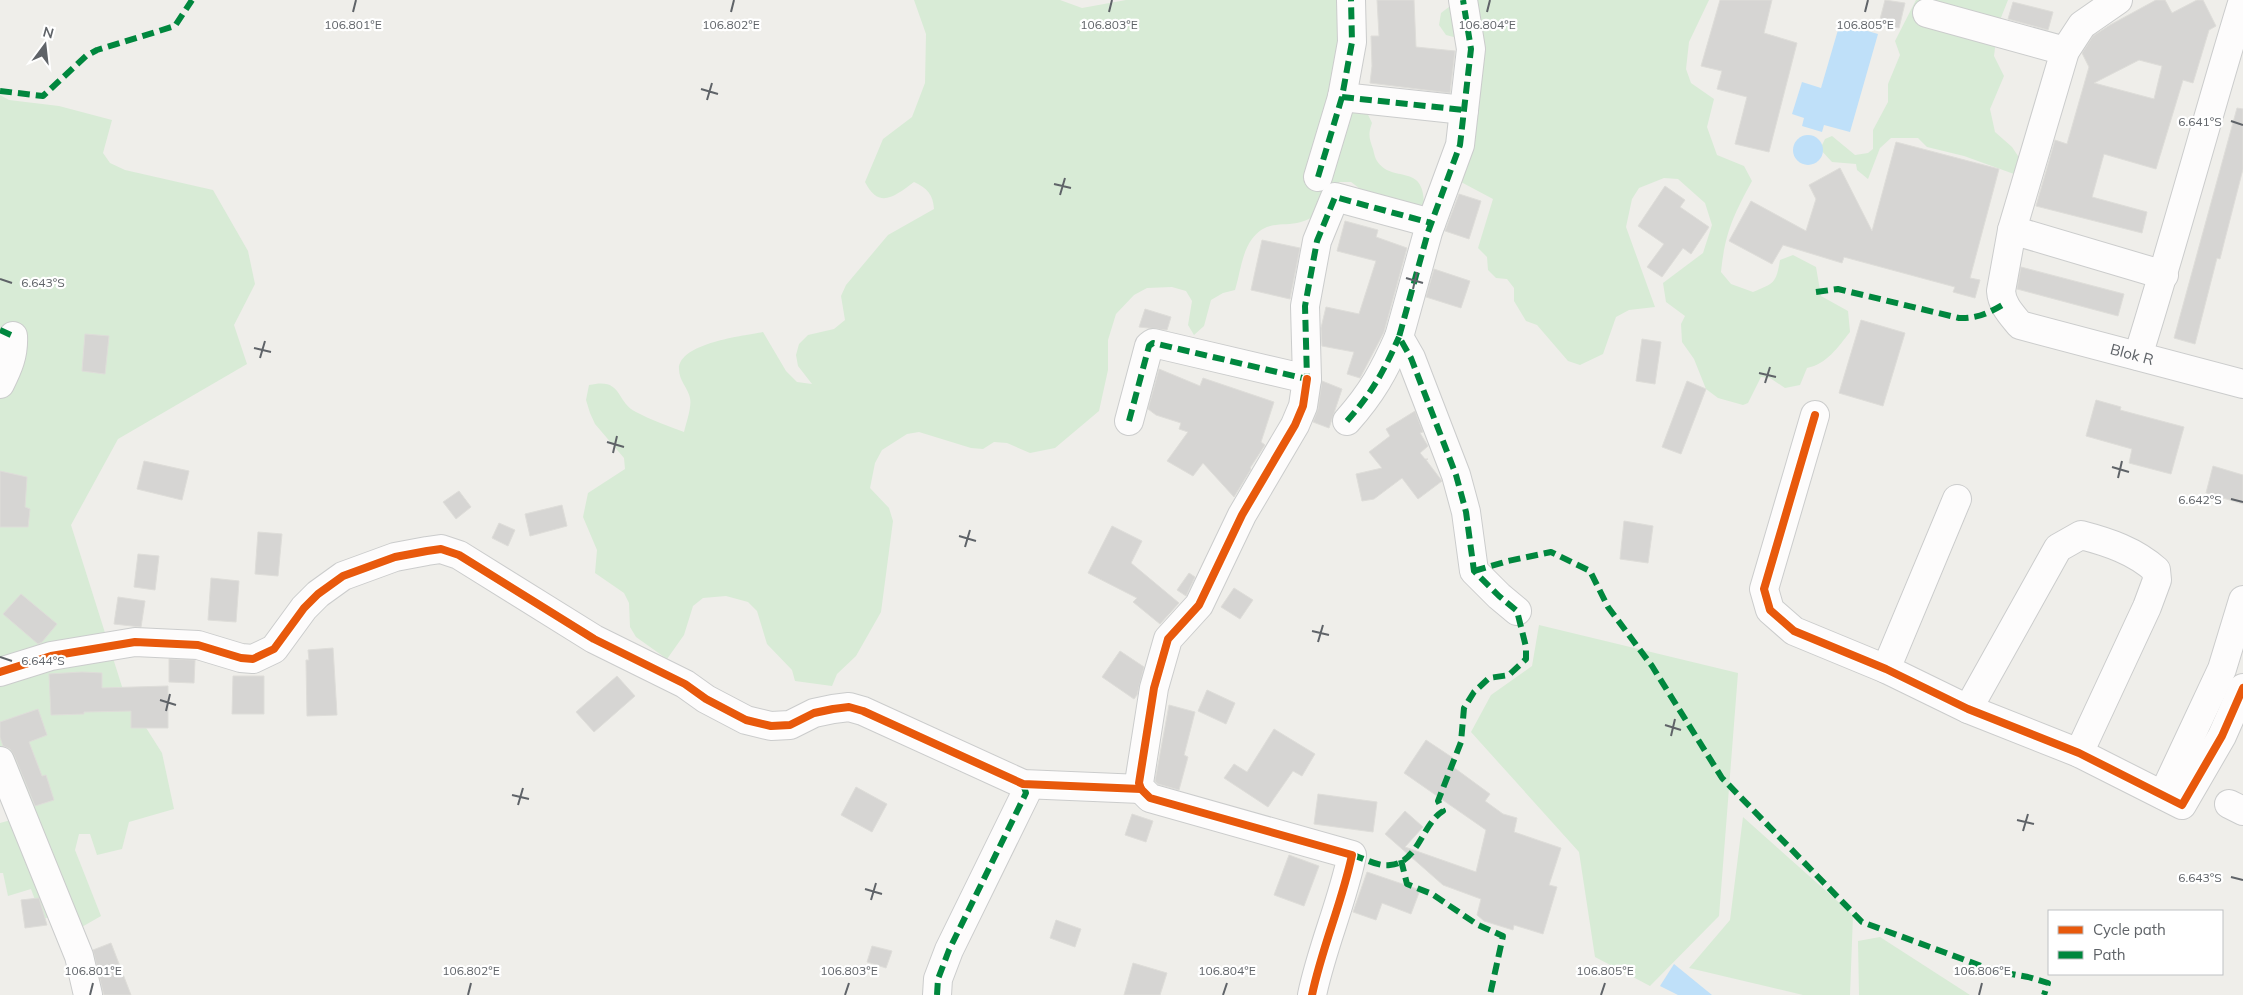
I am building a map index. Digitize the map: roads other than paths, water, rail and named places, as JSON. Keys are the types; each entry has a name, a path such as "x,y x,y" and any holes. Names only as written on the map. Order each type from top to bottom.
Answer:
{"street":[{"path":"1318,177 1342,96 1352,42 1351,0"},
{"path":"1347,421 1368,398 1380,378 1399,337 1432,223 1460,145 1471,49 1464,0"},
{"path":"2138,356 2164,275 2243,0"},
{"path":"2101,4 2082,25 2066,51 2012,230 2164,275"},
{"path":"1927,13 2066,51"},
{"path":"1342,96 1464,110"},
{"path":"1312,995 1317,971 1332,927 1352,855 1150,798 1139,783 1154,688 1168,639 1199,605 1242,515 1298,419 1303,406 1307,378 1306,306 1317,242 1335,197 1432,223"},
{"name":"Blok R","path":"2012,230 2001,291 2004,304 2020,325 2243,384"},
{"path":"0,384 11,361 14,348 13,336"},
{"path":"1399,337 1411,358 1456,475 1466,512 1474,571 1517,611"},
{"path":"1129,421 1149,346 1153,343 1307,378"},
{"path":"1815,415 1764,589 1770,610 1794,631 1886,669 1968,709 2079,753 2182,805 2222,736 2243,688"},
{"path":"1886,669 1957,500"},
{"path":"1968,709 2058,548 2081,535 2103,541 2134,554 2150,564 2156,570 2157,580 2147,607 2079,753"},
{"path":"0,672 52,656 135,642 198,645 241,658 258,657 274,649 304,608 318,594 343,576 395,557 441,549 459,555 594,639 685,684 706,699 746,720 771,726 790,725 814,714 849,707 863,710 1023,784 1141,788"},
{"path":"2163,795 2222,669 2243,600"},
{"path":"0,761 79,956 88,995"},
{"path":"936,995 938,979 948,950 1026,793 1023,784"}],"water":[{"path":"1840,23 1878,34 1850,132 1824,125 1822,132 1802,126 1804,118 1792,114 1802,82 1821,88"},
{"path":"1808,135 1819,139 1823,150 1819,161 1808,165 1797,161 1793,150 1797,139"},
{"path":"1674,964 1712,995 1678,995 1660,986"}]}
